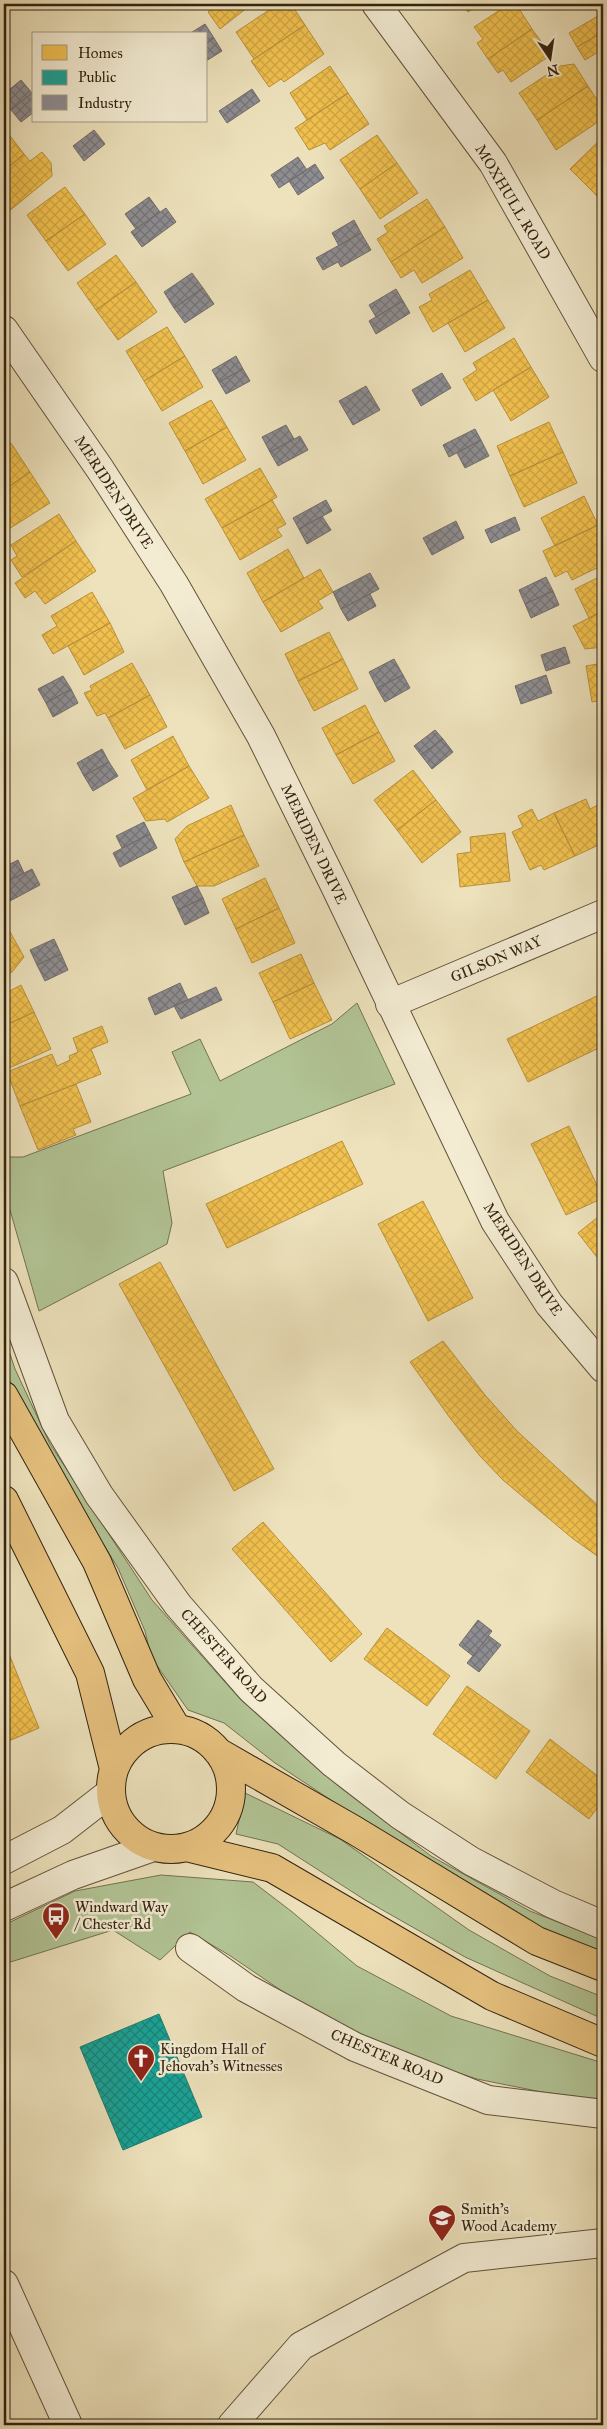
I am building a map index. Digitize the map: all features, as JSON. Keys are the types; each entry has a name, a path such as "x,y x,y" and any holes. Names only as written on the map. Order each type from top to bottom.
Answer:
{"main road":[{"path":"4,1396 97,1562 147,1679 177,1729"},
{"path":"4,1500 90,1673 112,1781 116,1815 127,1830 152,1847 186,1848 272,1868 492,1996 603,2043"},
{"path":"112,1781 124,1752 148,1734 177,1729 199,1736 218,1752 354,1830 537,1941 603,1967"},
{"path":"186,1848 207,1837 221,1824 228,1807 231,1787 228,1769 218,1752"}],"street":[{"name":"MOXHULL ROAD","path":"376,4 493,164 603,358"},
{"name":"MERIDEN DRIVE","path":"4,330 100,469 174,584 260,736 322,859 495,1221 549,1304 603,1368"},
{"name":"GILSON WAY","path":"390,1004 603,914"},
{"name":"CHESTER ROAD","path":"4,1282 56,1421 99,1495 178,1605 251,1689 334,1764 400,1815 471,1861 553,1904 603,1925"},
{"path":"4,1860 62,1830 112,1781"},
{"path":"4,1907 74,1875 152,1847"},
{"name":"CHESTER ROAD","path":"190,1948 246,1988 364,2050 488,2100 603,2114"},
{"path":"232,2425 301,2346 464,2258 603,2243"},
{"path":"4,2284 68,2425"}],"green space":[{"path":"357,1003 395,1084 163,1171 172,1223 167,1244 39,1311 4,1189 4,1157 23,1157 191,1094 172,1052 200,1039 220,1081 332,1024"},
{"path":"4,1336 15,1369 50,1444 152,1600 240,1699 341,1788 431,1856 530,1911 603,1940 603,1956 511,1913 423,1861 275,1763 224,1723 188,1710 151,1657 145,1631 118,1568 46,1450 4,1370"},
{"path":"245,1793 340,1839 469,1930 550,1976 603,1997 603,2019 465,1957 365,1900 278,1844 236,1834"},
{"path":"161,1875 253,1882 357,1966 451,2016 603,2063 603,2100 542,2092 477,2079 402,2054 307,2008 229,1955 190,1932 160,1960 113,1930 4,1964 4,1925 75,1891"}],"building: Homes":[{"path":"214,4 252,4 220,29 208,12 216,6"},
{"path":"278,4 291,4 305,25 254,59 236,32"},
{"path":"462,4 480,4 468,12"},
{"path":"509,4 516,4 532,29 488,59 477,43 483,39 474,27"},
{"path":"598,16 603,25 603,32 577,47 569,33"},
{"path":"305,25 324,54 284,82 281,79 269,87 251,61"},
{"path":"532,29 551,55 511,82 503,70 498,73 488,59"},
{"path":"603,32 603,49 585,60 577,47"},
{"path":"574,64 588,86 537,120 519,93 560,66"},
{"path":"330,66 348,93 307,120 290,93"},
{"path":"588,86 603,109 603,114 595,124 556,150 537,120"},
{"path":"348,93 369,124 330,150 325,143 309,150 295,128"},
{"path":"4,128 24,154 4,171"},
{"path":"377,135 397,163 360,189 340,160"},
{"path":"603,137 603,189 596,195 570,169"},
{"path":"42,152 51,163 52,176 8,212 4,206 4,171 24,154 30,161"},
{"path":"397,163 418,193 380,219 360,189"},
{"path":"65,187 85,214 46,241 27,215"},
{"path":"603,189 603,203 596,195"},
{"path":"427,199 445,227 391,262 377,239 388,232 384,226"},
{"path":"85,214 106,244 68,271 46,241"},
{"path":"445,227 463,258 422,283 414,270 401,278 391,262"},
{"path":"116,255 136,282 96,310 77,283"},
{"path":"470,270 488,300 433,332 419,307 432,300 429,294"},
{"path":"136,282 157,312 118,340 96,310"},
{"path":"488,300 505,328 465,352 448,323"},
{"path":"167,327 185,356 144,381 126,351"},
{"path":"514,338 531,367 476,401 463,379 477,370 473,363"},
{"path":"185,356 203,387 162,411 144,381"},
{"path":"531,367 549,397 511,421 493,390"},
{"path":"211,400 227,427 185,451 169,423"},
{"path":"549,422 563,452 510,476 497,446"},
{"path":"227,427 246,460 203,484 185,451"},
{"path":"11,443 30,472 4,490 4,448"},
{"path":"563,452 577,483 524,507 510,476"},
{"path":"260,468 277,497 222,528 205,499"},
{"path":"30,472 50,503 4,532 4,490"},
{"path":"584,496 598,525 555,546 541,518"},
{"path":"272,500 286,524 277,529 282,536 240,560 222,528"},
{"path":"59,514 76,541 22,577 11,560 17,556 11,545"},
{"path":"598,525 603,535 603,565 572,580 567,571 555,577 543,551"},
{"path":"76,541 96,571 45,604 35,591 25,598 15,583"},
{"path":"288,549 304,578 263,602 247,573"},
{"path":"320,569 333,592 318,601 323,608 281,632 263,602"},
{"path":"603,575 603,611 589,618 575,589"},
{"path":"92,592 110,623 53,654 42,635 57,626 51,616"},
{"path":"603,611 603,647 585,649 573,626"},
{"path":"110,623 124,652 84,675 68,646"},
{"path":"329,632 343,659 298,681 285,654"},
{"path":"343,659 358,689 314,711 298,681"},
{"path":"132,663 150,695 108,718 105,713 97,716 84,693 92,690 90,686"},
{"path":"603,663 603,700 592,702 586,666"},
{"path":"150,695 167,727 125,749 108,718"},
{"path":"365,705 379,732 336,755 322,728"},
{"path":"379,732 395,761 353,784 336,755"},
{"path":"173,736 189,766 147,790 131,760"},
{"path":"189,766 209,798 167,822 165,819 146,821 133,798"},
{"path":"413,770 436,800 397,830 374,800"},
{"path":"603,774 603,788 597,779"},
{"path":"586,799 590,809 602,803 603,805 603,843 575,856 554,813"},
{"path":"436,800 461,832 422,863 397,830"},
{"path":"231,805 244,835 184,862 175,839 187,826"},
{"path":"532,809 538,821 554,813 575,856 544,870 541,865 530,870 512,832 523,827 518,816"},
{"path":"505,833 510,881 460,887 457,854 471,852 470,837"},
{"path":"244,835 259,866 214,886 197,886 184,862"},
{"path":"265,878 279,908 236,929 222,899"},
{"path":"279,908 295,943 252,963 236,929"},
{"path":"4,920 9,930 4,933"},
{"path":"9,930 24,957 12,972 4,976 4,933"},
{"path":"301,954 314,983 273,1002 259,973"},
{"path":"314,983 332,1020 290,1039 273,1002"},
{"path":"21,985 34,1012 4,1026 4,994"},
{"path":"603,993 603,1046 528,1082 507,1039"},
{"path":"34,1012 51,1049 7,1069 4,1063 4,1026"},
{"path":"102,1026 108,1042 91,1049 101,1074 20,1106 7,1072 52,1054 57,1066 70,1060 69,1056 78,1052 73,1038"},
{"path":"76,1084 91,1122 73,1129 76,1135 38,1150 20,1106"},
{"path":"569,1126 603,1198 566,1215 531,1144"},
{"path":"342,1141 363,1184 227,1248 206,1204"},
{"path":"423,1201 473,1298 428,1321 378,1224"},
{"path":"603,1213 603,1265 578,1233"},
{"path":"160,1262 274,1469 234,1491 119,1284"},
{"path":"443,1341 485,1395 517,1431 603,1510 603,1560 572,1538 503,1480 480,1456 450,1418 410,1362"},
{"path":"263,1522 362,1634 331,1662 232,1549"},
{"path":"387,1628 450,1676 427,1706 364,1659"},
{"path":"7,1649 39,1728 4,1743 4,1650"},
{"path":"467,1686 530,1731 496,1779 433,1734"},
{"path":"550,1739 603,1780 603,1800 589,1819 526,1772"}],"building: Public":[{"name":"Kingdom Hall of Jehovah's Witnesses","path":"159,2014 202,2117 123,2150 80,2047"}],"building: Industry":[{"path":"4,17 9,24 4,28"},
{"path":"205,24 214,38 208,42 208,32 192,32"},
{"path":"214,38 222,51 208,60 208,42"},
{"path":"21,80 32,93 11,110 4,101 4,94"},
{"path":"252,89 260,101 227,123 219,111"},
{"path":"32,93 32,114 21,122 11,110"},
{"path":"94,130 105,144 84,161 73,146"},
{"path":"298,157 307,170 279,188 271,175"},
{"path":"315,164 324,178 298,195 289,181"},
{"path":"149,197 160,212 136,229 125,214"},
{"path":"166,208 176,222 142,247 131,232"},
{"path":"354,220 361,233 339,246 332,233"},
{"path":"361,233 371,250 341,267 338,262 323,270 316,258"},
{"path":"192,273 203,288 174,308 164,292"},
{"path":"203,288 214,304 185,323 174,308"},
{"path":"396,289 403,301 376,317 369,305"},
{"path":"403,301 410,313 376,334 369,321"},
{"path":"236,356 243,369 219,382 212,370"},
{"path":"243,369 250,381 226,394 219,382"},
{"path":"442,373 451,388 421,406 412,390"},
{"path":"366,386 380,410 353,425 339,401"},
{"path":"286,425 294,439 270,452 262,437"},
{"path":"475,429 481,440 449,457 443,445"},
{"path":"300,436 308,450 278,466 270,452"},
{"path":"481,440 489,456 465,468 457,453"},
{"path":"326,500 332,511 299,529 293,518"},
{"path":"322,516 331,530 307,544 299,529"},
{"path":"515,517 520,530 491,543 485,530"},
{"path":"456,521 464,538 432,555 423,538"},
{"path":"370,573 379,589 341,609 333,592"},
{"path":"546,577 553,591 525,604 519,590"},
{"path":"553,591 559,605 531,618 525,604"},
{"path":"370,594 376,606 348,621 341,609"},
{"path":"565,647 570,663 546,671 541,655"},
{"path":"394,659 403,675 377,688 369,672"},
{"path":"403,675 410,688 385,702 377,688"},
{"path":"546,675 552,693 521,704 515,686"},
{"path":"63,676 71,689 46,703 38,689"},
{"path":"71,689 78,703 53,717 46,703"},
{"path":"435,730 443,739 421,755 414,746"},
{"path":"443,739 453,752 432,769 421,755"},
{"path":"102,749 109,762 84,776 77,763"},
{"path":"109,762 118,776 93,791 84,776"},
{"path":"144,822 150,834 122,848 116,836"},
{"path":"150,834 157,848 120,867 113,853"},
{"path":"18,860 24,873 4,883 4,867"},
{"path":"32,869 40,885 8,902 4,894 4,883"},
{"path":"197,886 203,898 178,910 172,897"},
{"path":"203,898 209,913 185,925 178,910"},
{"path":"54,939 61,954 37,965 30,950"},
{"path":"61,954 68,970 45,981 37,965"},
{"path":"180,983 188,1000 155,1015 148,998"},
{"path":"216,987 222,1000 181,1019 174,1006"},
{"path":"478,1620 492,1631 473,1656 459,1645"},
{"path":"489,1636 501,1645 479,1672 467,1663"}],"place":[{"name":"Windward Way / Chester Rd","path":"56,1940"},
{"name":"Kingdom Hall of Jehovah's Witnesses","path":"141,2082"},
{"name":"Smith's Wood Academy","path":"442,2242"}]}
